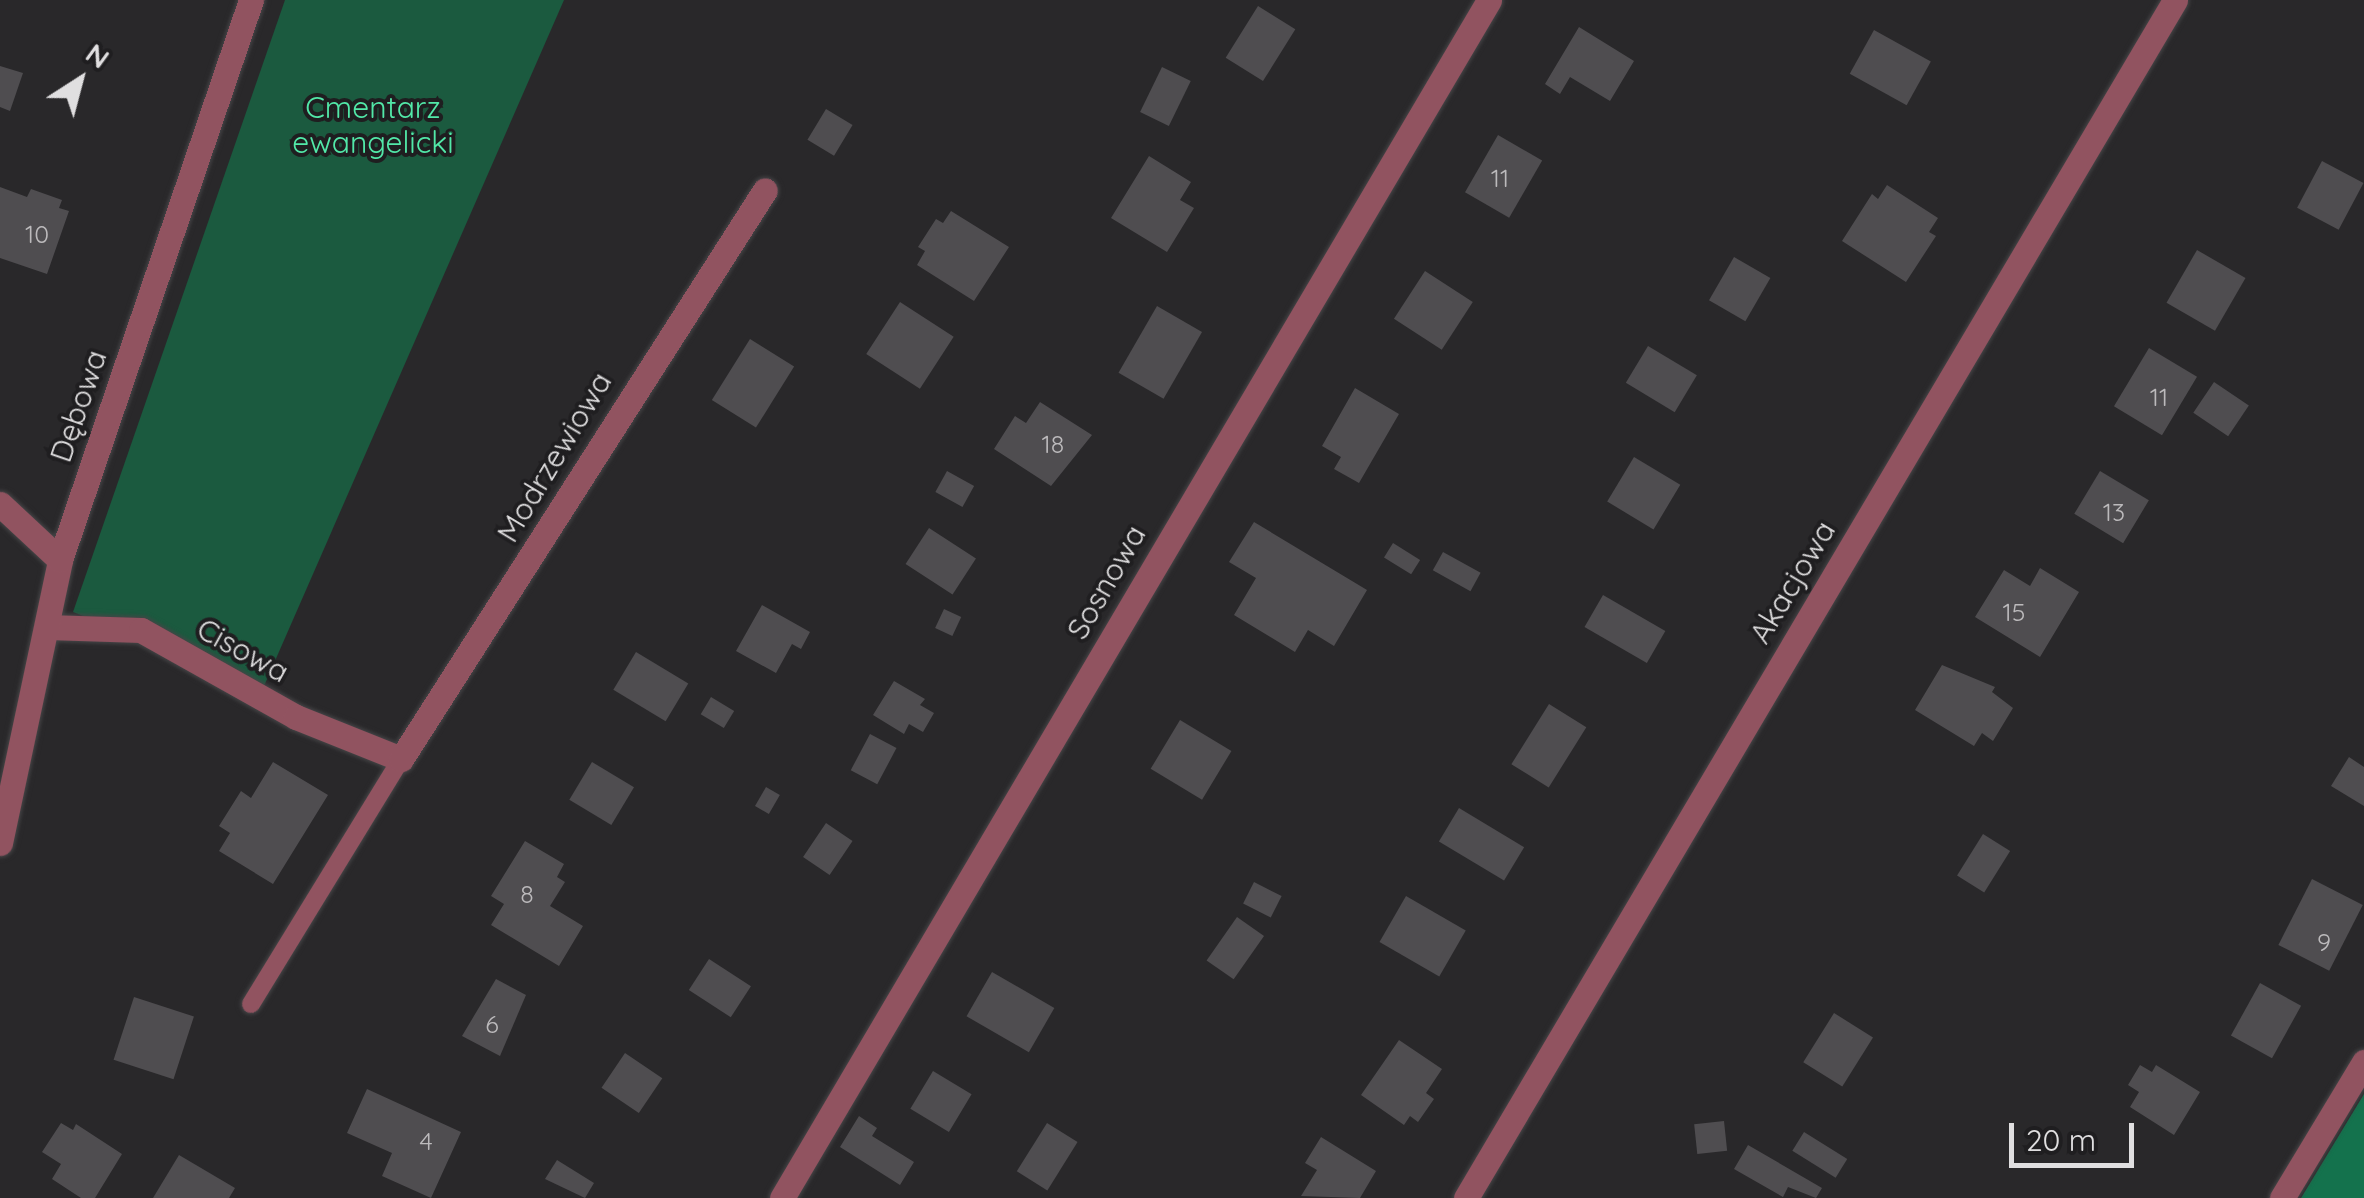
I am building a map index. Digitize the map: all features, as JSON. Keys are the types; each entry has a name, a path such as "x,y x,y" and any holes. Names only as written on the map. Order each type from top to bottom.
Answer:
{"street":[{"name":"Dębowa","path":"0,843 60,560 251,0"},
{"name":"Sosnowa","path":"782,1198 1489,0"},
{"name":"Akacjowa","path":"1466,1198 2175,0"},
{"name":"Modrzewiowa","path":"401,759 765,190"},
{"path":"0,504 60,560"},
{"name":"Cisowa","path":"46,626 141,630 296,717 401,759"},
{"path":"2282,1198 2364,1062"}],"lane":[{"path":"251,1004 401,759"}],"green space":[{"name":"Cmentarz ewangelicki","path":"285,0 564,0 264,686 73,612"},
{"path":"2364,1094 2364,1198 2301,1198"}],"building":[{"path":"1258,6 1295,29 1263,81 1226,58"},
{"path":"1579,27 1634,61 1610,101 1570,77 1560,94 1545,84"},
{"path":"1874,30 1931,62 1907,105 1850,74"},
{"path":"0,66 23,73 10,111 0,107"},
{"path":"1162,67 1191,81 1169,126 1140,112"},
{"path":"826,109 853,125 834,156 807,140"},
{"path":"1498,135 1542,160 1509,218 1465,192"},
{"path":"1149,156 1191,182 1180,200 1194,208 1167,252 1111,218"},
{"path":"2322,161 2363,183 2339,230 2297,208"},
{"path":"1887,185 1938,218 1929,232 1936,236 1906,282 1842,241 1872,194 1878,199"},
{"path":"0,187 27,197 31,189 62,200 59,208 69,211 47,274 0,258"},
{"path":"951,211 1009,247 974,301 917,265 925,251 918,247 936,219 943,223"},
{"path":"2197,250 2245,278 2215,331 2166,303"},
{"path":"1734,257 1770,278 1745,321 1709,300"},
{"path":"1425,271 1473,302 1442,350 1394,319"},
{"path":"900,302 954,337 920,389 866,354"},
{"path":"1157,306 1202,332 1164,399 1118,373"},
{"path":"750,339 794,367 756,428 712,400"},
{"path":"1648,346 1697,375 1675,412 1626,383"},
{"path":"2149,348 2197,377 2162,435 2114,406"},
{"path":"2214,382 2249,405 2228,436 2193,413"},
{"path":"1355,388 1399,414 1359,483 1334,469 1341,457 1322,446"},
{"path":"1040,402 1092,435 1051,486 994,449 1015,416 1026,423"},
{"path":"1634,457 1680,485 1654,529 1607,502"},
{"path":"947,471 974,486 962,507 935,492"},
{"path":"2100,471 2149,500 2123,543 2074,514"},
{"path":"1254,522 1367,590 1334,646 1308,630 1295,652 1234,615 1256,578 1229,562"},
{"path":"929,528 976,558 953,595 906,564"},
{"path":"1393,543 1420,560 1411,574 1384,557"},
{"path":"1443,552 1481,573 1470,591 1433,570"},
{"path":"2040,568 2079,592 2040,657 1975,617 2004,570 2030,586"},
{"path":"1603,595 1665,631 1647,663 1584,627"},
{"path":"762,605 810,632 801,649 792,644 776,673 736,651"},
{"path":"944,609 961,617 952,636 935,628"},
{"path":"636,652 688,683 666,721 613,690"},
{"path":"1942,665 1995,687 1992,692 2013,708 1993,741 1982,733 1974,746 1915,710"},
{"path":"894,681 925,699 920,705 934,713 923,732 909,724 904,734 873,715"},
{"path":"711,697 734,711 724,728 701,714"},
{"path":"1549,704 1586,727 1549,788 1511,764"},
{"path":"1180,720 1231,751 1202,800 1151,769"},
{"path":"870,734 896,748 877,784 851,770"},
{"path":"2349,757 2364,767 2364,806 2331,786"},
{"path":"273,762 328,795 273,884 219,851 230,833 219,826 241,791 251,798"},
{"path":"592,762 634,787 611,825 569,800"},
{"path":"766,787 780,795 769,814 755,806"},
{"path":"1459,808 1524,847 1504,881 1439,841"},
{"path":"826,823 853,841 830,875 803,857"},
{"path":"1983,834 2010,851 1984,893 1957,876"},
{"path":"525,841 564,864 557,877 565,882 550,906 583,926 559,966 491,925 504,904 491,896"},
{"path":"2312,879 2363,905 2329,971 2278,945"},
{"path":"1254,882 1282,896 1271,917 1243,903"},
{"path":"1406,896 1466,930 1439,976 1380,942"},
{"path":"1237,917 1264,936 1234,979 1207,960"},
{"path":"709,959 751,986 731,1017 689,990"},
{"path":"992,972 1054,1008 1029,1052 966,1016"},
{"path":"496,979 526,995 500,1056 462,1036"},
{"path":"2260,983 2301,1006 2272,1058 2231,1035"},
{"path":"134,997 194,1016 174,1079 114,1060"},
{"path":"1834,1013 1873,1037 1842,1087 1803,1062"},
{"path":"1399,1040 1442,1069 1426,1093 1434,1099 1418,1122 1410,1116 1404,1125 1361,1095"},
{"path":"625,1053 662,1078 639,1113 602,1088"},
{"path":"2140,1065 2152,1072 2156,1065 2200,1092 2174,1135 2130,1107 2139,1092 2128,1085"},
{"path":"933,1071 972,1094 949,1132 910,1109"},
{"path":"367,1089 461,1132 431,1198 382,1176 392,1153 347,1133"},
{"path":"859,1116 877,1128 872,1136 914,1162 900,1185 840,1147"},
{"path":"1724,1121 1727,1151 1697,1154 1694,1124"},
{"path":"61,1123 73,1130 76,1124 122,1154 95,1198 81,1198 52,1179 61,1164 42,1152"},
{"path":"1047,1123 1078,1142 1047,1190 1017,1171"},
{"path":"1804,1132 1847,1159 1836,1178 1792,1151"},
{"path":"1321,1137 1376,1171 1360,1198 1301,1196 1317,1170 1305,1163"},
{"path":"1748,1145 1822,1188 1816,1198 1788,1187 1783,1197 1734,1169"},
{"path":"179,1155 235,1188 229,1198 153,1198"},
{"path":"557,1160 594,1183 585,1198 545,1179"}]}
